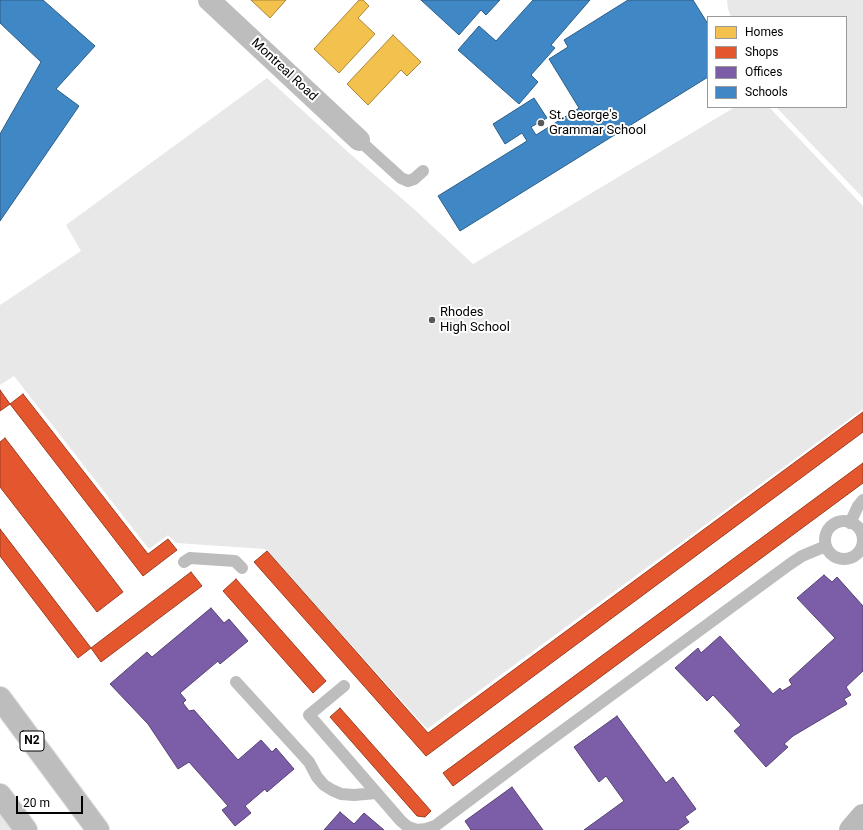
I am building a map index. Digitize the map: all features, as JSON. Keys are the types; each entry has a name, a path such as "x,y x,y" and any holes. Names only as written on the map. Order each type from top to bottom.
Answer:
{"main road":[{"name":"Montreal Road","path":"209,0 359,140"},
{"name":"N2","path":"0,698 98,830"},
{"path":"64,784 112,830"},
{"path":"0,795 26,830"},
{"path":"0,801 18,830"}],"lane":[{"path":"359,140 400,178 408,181 414,179 423,171"},
{"path":"850,523 858,506 863,500"},
{"path":"837,523 850,523 857,526 861,532 863,540 860,555 844,559 836,557 830,553 826,546 825,539 827,532 831,526 837,523"},
{"path":"344,686 309,715 401,822 408,827 417,830 426,829 436,826 535,751 790,564 802,556 826,546"},
{"path":"184,562 190,558 235,561 242,568"},
{"path":"236,682 309,762 316,777 324,785 341,794 376,794"}],"shaded area":[{"path":"727,0 863,0 863,198 777,108 847,108 847,16 731,16"},
{"name":"Rhodes High School","path":"267,78 348,152 415,210 473,264 733,108 770,108 863,206 863,409 427,729 265,549 176,543 168,535 149,549 14,376 0,385 0,305 81,251 66,225"},
{"path":"0,801 18,830 0,830"}],"building: Homes":[{"path":"251,0 286,0 270,18"},
{"path":"359,0 363,0 369,6 358,18 375,34 339,73 314,49"},
{"path":"393,35 421,62 407,76 401,70 368,105 347,84"}],"building: Shops":[{"path":"0,390 10,404 0,411"},
{"path":"23,394 148,554 168,539 177,550 143,576 10,404"},
{"path":"863,412 863,432 426,756 254,562 267,551 428,733"},
{"path":"5,438 123,592 97,612 0,487 0,442"},
{"path":"863,463 863,483 453,786 443,773"},
{"path":"0,529 91,648 78,658 0,556"},
{"path":"191,572 202,586 101,662 91,648"},
{"path":"236,579 326,681 313,693 223,591"},
{"path":"340,708 431,811 425,817 417,816 330,717"}],"building: Offices":[{"path":"824,575 832,582 837,577 863,606 863,671 846,687 851,695 844,699 847,704 793,736 784,744 788,747 766,767 734,731 741,725 713,695 707,701 675,668 698,648 701,653 720,636 773,694 780,688 782,691 792,685 789,680 835,638 797,598"},
{"path":"211,608 224,623 229,619 248,641 220,664 218,661 180,693 186,700 183,703 189,711 194,710 238,760 261,740 272,752 276,748 294,769 267,792 265,789 245,806 251,813 235,826 222,810 228,806 189,762 178,769 148,724 110,684 147,652 152,657"},
{"path":"617,716 666,783 673,777 696,809 685,817 689,822 678,830 584,830 624,801 606,776 599,782 574,747"},
{"path":"512,787 543,830 471,830 465,821"},
{"path":"340,812 354,824 364,813 384,830 324,830"}],"building: Schools":[{"path":"0,0 43,0 95,46 56,89 79,106 0,221 0,134 41,62 0,23"},
{"path":"421,0 500,0 486,15 481,10 459,35"},
{"path":"533,0 590,0 551,45 555,48 531,75 538,82 519,104 458,50 479,26 496,41"},
{"path":"628,0 693,0 707,22 707,78 460,231 438,196 527,141 522,133 505,144 493,124 534,98 547,118 531,127 536,135 579,108 549,59 568,47 564,40"}],"waterway":[{"path":"851,830 863,816"}],"place":[{"name":"St. George's Grammar School","path":"541,123"},
{"name":"Rhodes High School","path":"432,320"}]}
